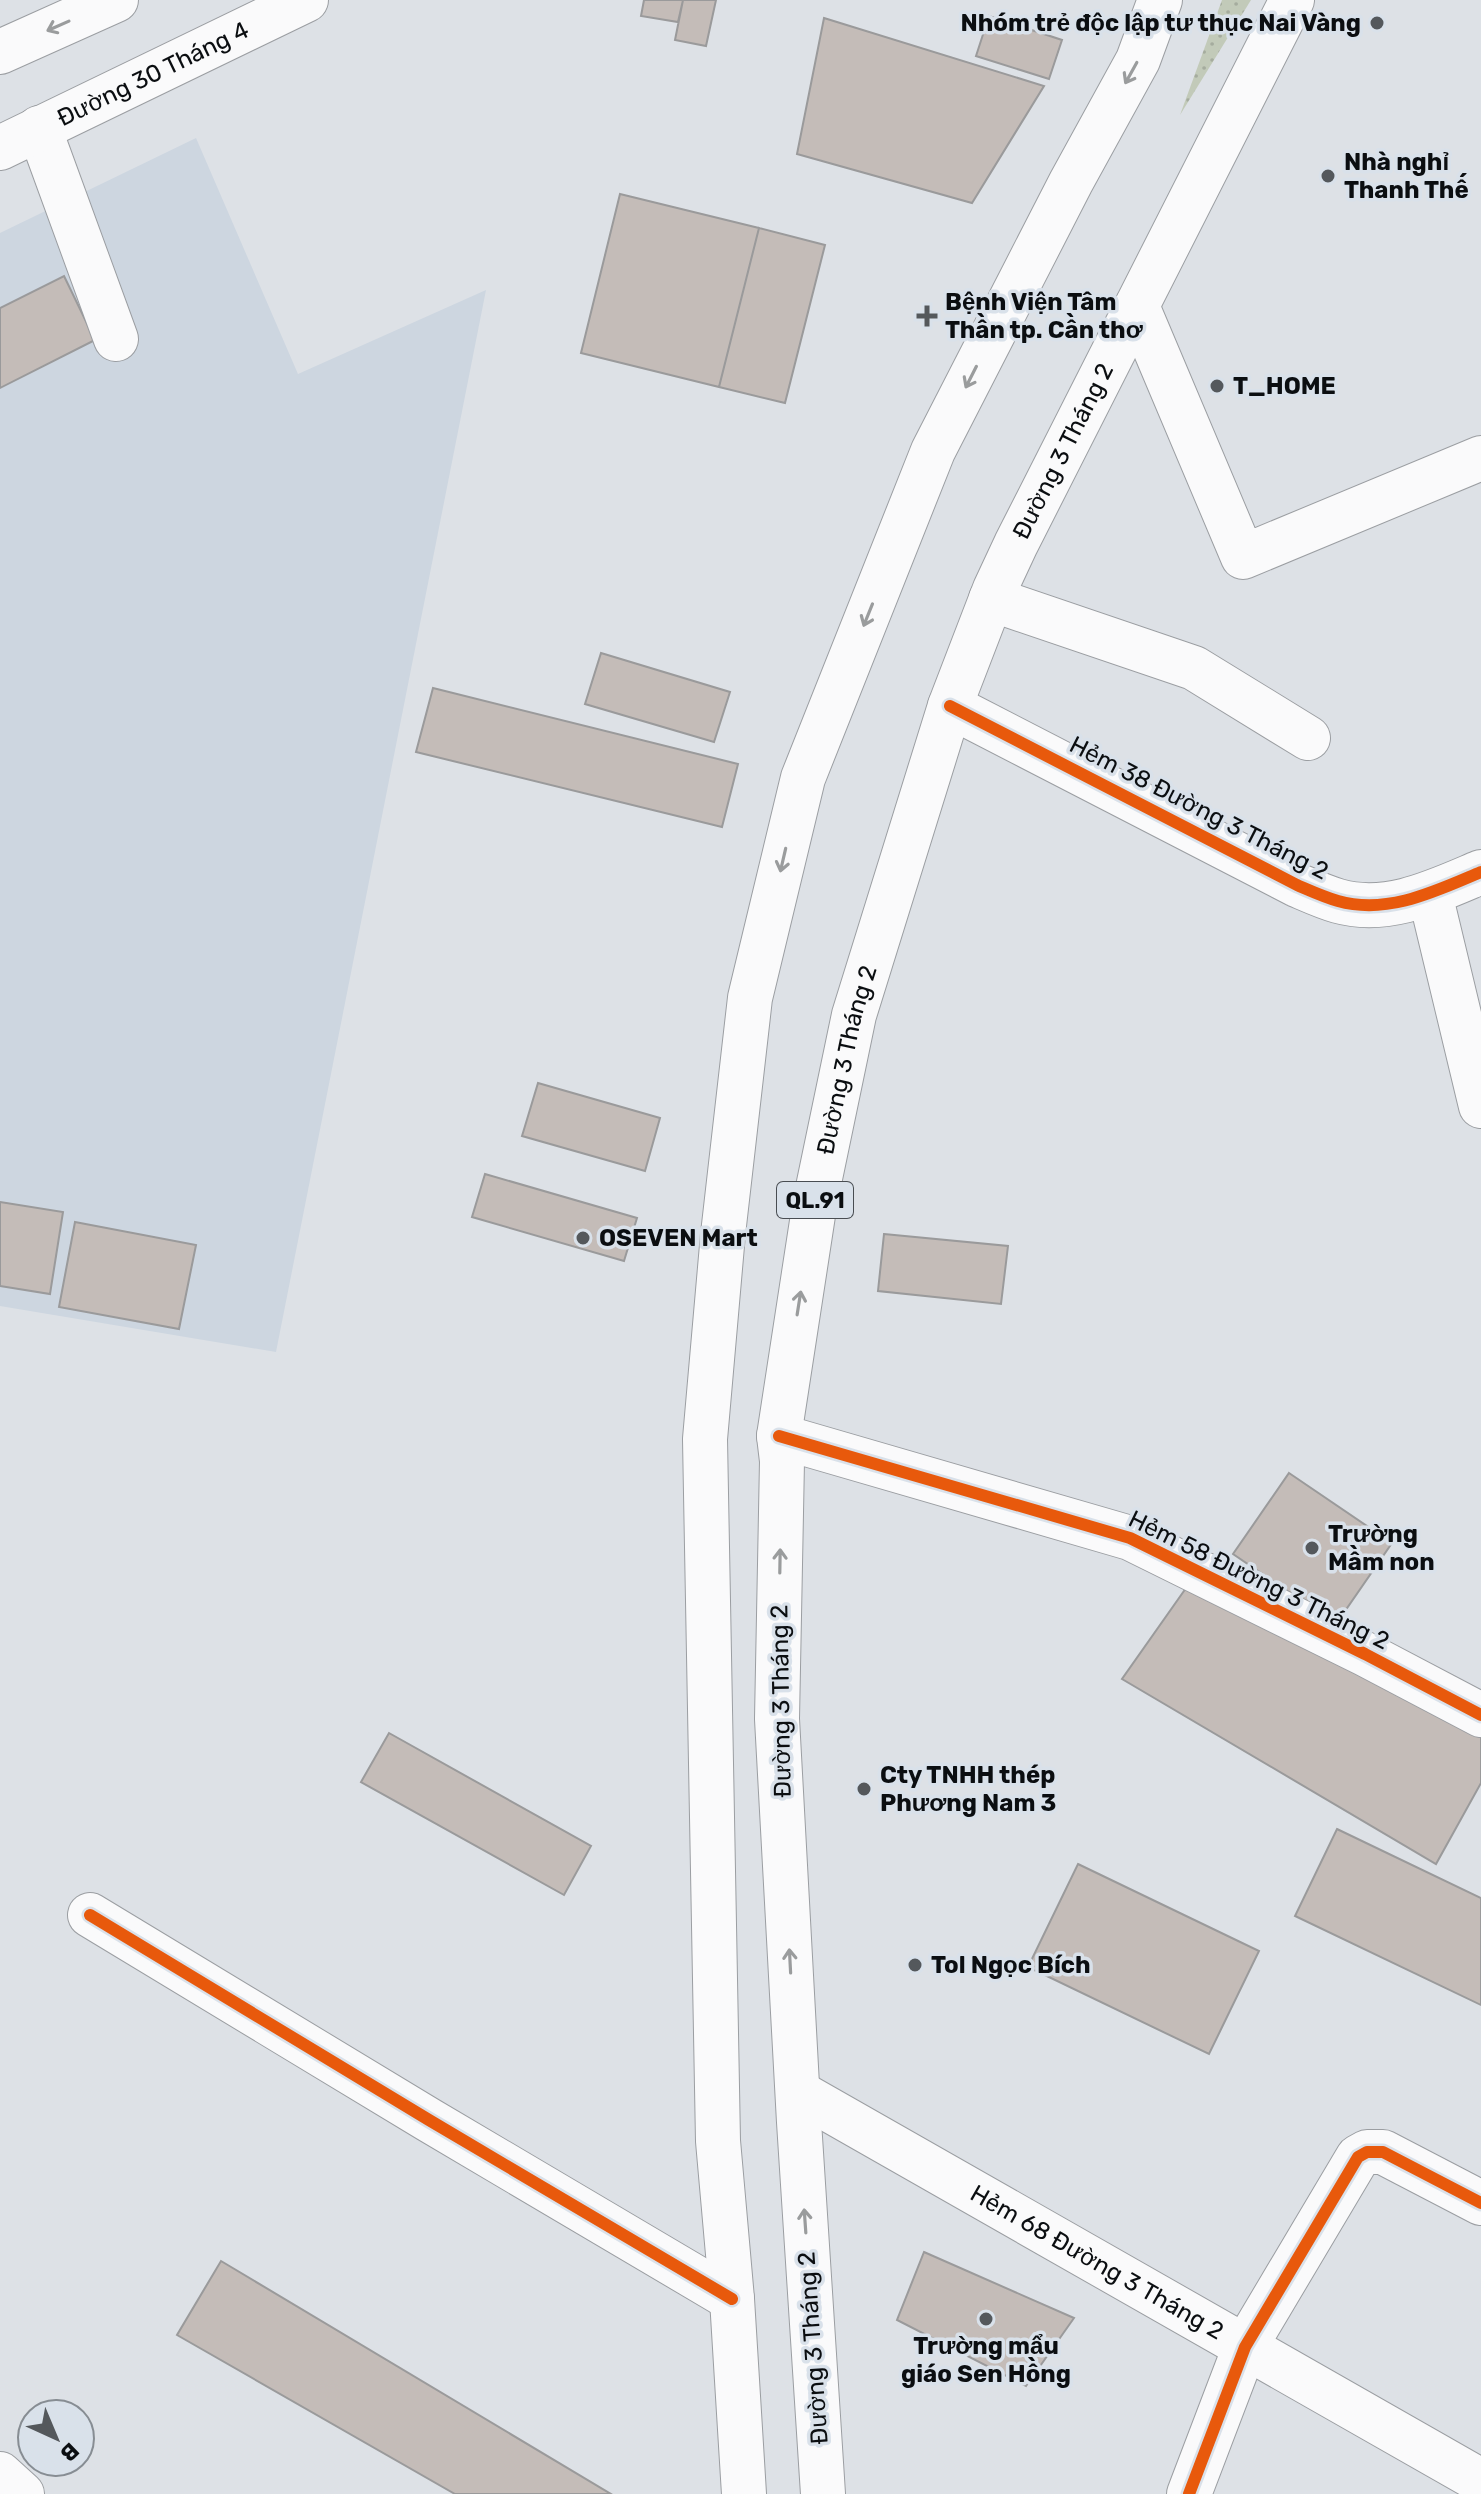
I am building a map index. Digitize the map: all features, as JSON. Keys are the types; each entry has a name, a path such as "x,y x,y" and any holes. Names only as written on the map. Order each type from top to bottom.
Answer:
{"main road":[{"path":"0,52 116,0"},
{"name":"Đường 30 Tháng 4","path":"11,138 306,0"},
{"path":"744,2494 718,2141 705,1439 723,1234 750,998 803,778 933,451 1071,182 1138,60 1160,0"},
{"name":"Đường 3 Tháng 2","path":"823,2494 777,1719 782,1461 779,1436 815,1202 854,1015 950,706 991,599 1292,0"},
{"path":"11,138 116,339"},
{"path":"1137,306 1243,557 1481,458"},
{"path":"991,599 1194,668 1308,738"},
{"name":"Hẻm 38 Đường 3 Tháng 2","path":"950,706 1297,885 1339,902 1383,907 1430,894 1481,872"},
{"path":"1430,894 1481,1106"},
{"name":"Hẻm 58 Đường 3 Tháng 2","path":"779,1436 1130,1538 1481,1715"},
{"path":"90,1915 732,2299"},
{"name":"Hẻm 68 Đường 3 Tháng 2","path":"798,2092 1481,2481"},
{"path":"1189,2494 1245,2347 1358,2157 1367,2152 1383,2152 1481,2203"},
{"path":"0,2474 22,2494"}],"shaded area":[{"path":"196,138 298,374 486,290 276,1352 0,1306 0,233"}],"green space":[{"path":"1222,0 1251,0 1180,115"}],"building":[{"path":"644,0 683,0 678,22 641,16"},
{"path":"683,0 716,0 706,46 675,40"},
{"path":"989,16 1062,40 1049,79 976,56"},
{"path":"824,18 1044,86 972,203 797,154"},
{"path":"620,194 759,228 719,387 581,353"},
{"path":"759,228 825,245 785,403 719,387"},
{"path":"64,276 95,340 0,388 0,308"},
{"path":"601,653 730,692 714,742 585,704"},
{"path":"433,688 738,764 722,827 416,752"},
{"path":"538,1083 660,1118 645,1171 522,1136"},
{"path":"485,1174 637,1218 624,1261 472,1217"},
{"path":"0,1202 63,1212 50,1294 0,1286"},
{"path":"75,1222 196,1245 179,1329 59,1307"},
{"path":"884,1234 1008,1246 1001,1304 878,1291"},
{"name":"Trường Mầm non","path":"1289,1473 1392,1543 1336,1624 1233,1554"},
{"path":"1191,1581 1481,1731 1481,1783 1436,1864 1122,1679"},
{"path":"389,1733 591,1846 564,1895 361,1782"},
{"path":"1337,1829 1481,1898 1481,2005 1295,1916"},
{"path":"1078,1864 1259,1951 1209,2054 1028,1967"},
{"name":"Trường mẩu giáo Sen Hồng","path":"924,2252 1074,2318 1026,2386 897,2320"},
{"path":"221,2261 611,2494 455,2494 177,2335"}],"cycle path":[{"path":"950,706 1297,885 1333,899 1357,905 1393,903 1429,893 1481,872"},
{"path":"779,1436 1130,1538 1481,1715"},
{"path":"90,1915 732,2299"},
{"path":"1189,2494 1245,2347 1358,2157 1367,2152 1383,2152 1481,2203"}],"place":[{"name":"Nhóm trẻ độc lập tư thục Nai Vàng","path":"1377,23"},
{"name":"Nhà nghỉ Thanh Thế","path":"1328,176"},
{"name":"Bệnh Viện Tâm Thần tp. Cần thơ","path":"927,316"},
{"name":"T_HOME","path":"1217,386"},
{"name":"OSEVEN Mart","path":"583,1238"},
{"name":"Trường Mầm non","path":"1312,1548"},
{"name":"Cty TNHH thép Phương Nam 3","path":"864,1789"},
{"name":"Tol Ngọc Bích","path":"915,1965"},
{"name":"Trường mẩu giáo Sen Hồng","path":"986,2319"}]}
